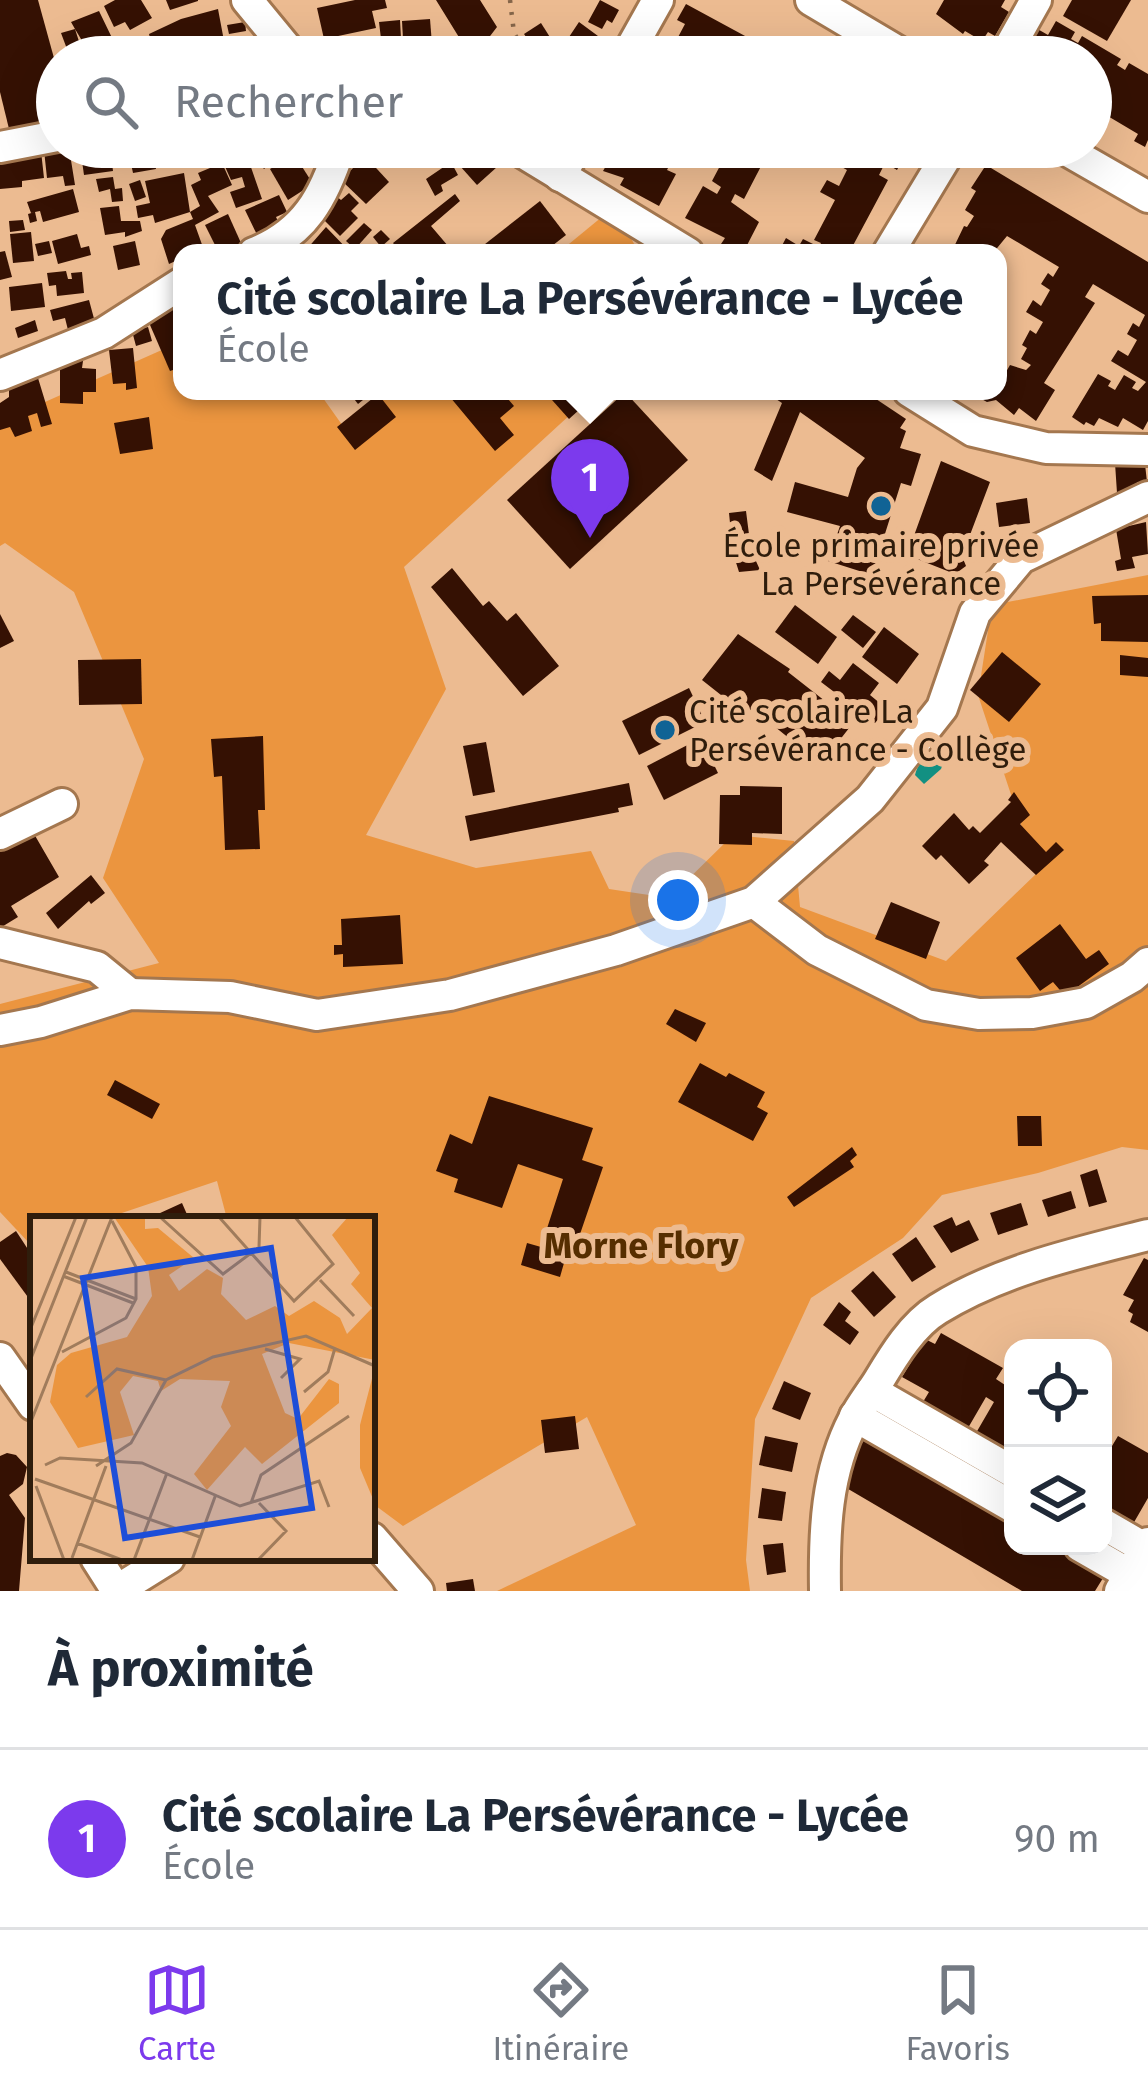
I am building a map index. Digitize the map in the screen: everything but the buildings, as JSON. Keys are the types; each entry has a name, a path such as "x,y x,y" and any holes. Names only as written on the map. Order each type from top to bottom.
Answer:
{"street":[{"path":"638,36 658,0"},
{"path":"811,0 872,36"},
{"path":"1016,36 1036,0"},
{"path":"258,2 280,36"},
{"path":"0,148 36,140"},
{"path":"276,244 305,222 326,190 333,168"},
{"path":"547,168 673,244"},
{"path":"560,176 565,168"},
{"path":"893,244 939,168"},
{"path":"1098,168 1148,197"},
{"path":"0,375 104,333 173,290"},
{"path":"923,400 973,431 1046,448 1148,450"},
{"path":"0,1030 130,994 230,997 316,1015 450,995 616,950 754,902 870,799 942,708 975,614 1021,558 1148,497"},
{"path":"0,834 62,804"},
{"path":"754,902 817,950 926,1005 979,1014 1032,1013 1086,1004 1148,963"},
{"path":"0,943 97,967 130,994"},
{"path":"825,1591 830,1492 838,1456 898,1350 934,1311 1027,1268 1148,1234"},
{"path":"0,1358 30,1401"},
{"path":"864,1404 1004,1468"},
{"path":"864,1404 1004,1501"},
{"path":"1112,1534 1140,1565"},
{"path":"375,1541 418,1591"},
{"path":"1108,1555 1140,1565"},
{"path":"98,1561 116,1591 164,1561"}],"path":[{"path":"509,0 516,36"}],"shaded area":[{"path":"614,207 634,244 569,244"},
{"path":"173,345 173,400 324,400 345,429 380,400 586,400 404,567 446,689 366,835 476,868 591,851 609,889 669,898 733,835 794,841 800,907 946,961 1037,873 978,695 992,605 1148,575 1148,1150 1122,1147 942,1195 903,1238 811,1298 755,1419 746,1560 750,1591 497,1591 636,1525 587,1417 403,1526 375,1505 375,1216 226,1216 217,1181 113,1216 30,1216 30,1244 0,1212 0,1004 159,963 103,878 144,759 74,592 5,543 0,546 0,422"}],"water":[{"path":"943,748 946,755 941,769 924,784 915,775 919,766"}],"place":[{"name":"École primaire privée La Persévérance","path":"881,506"},
{"name":"Cité scolaire La Persévérance - Lycée","path":"590,538"},
{"name":"Cité scolaire La Persévérance - Collège","path":"665,730"}],"district":[{"name":"Morne Flory","path":"641,1245"}]}
